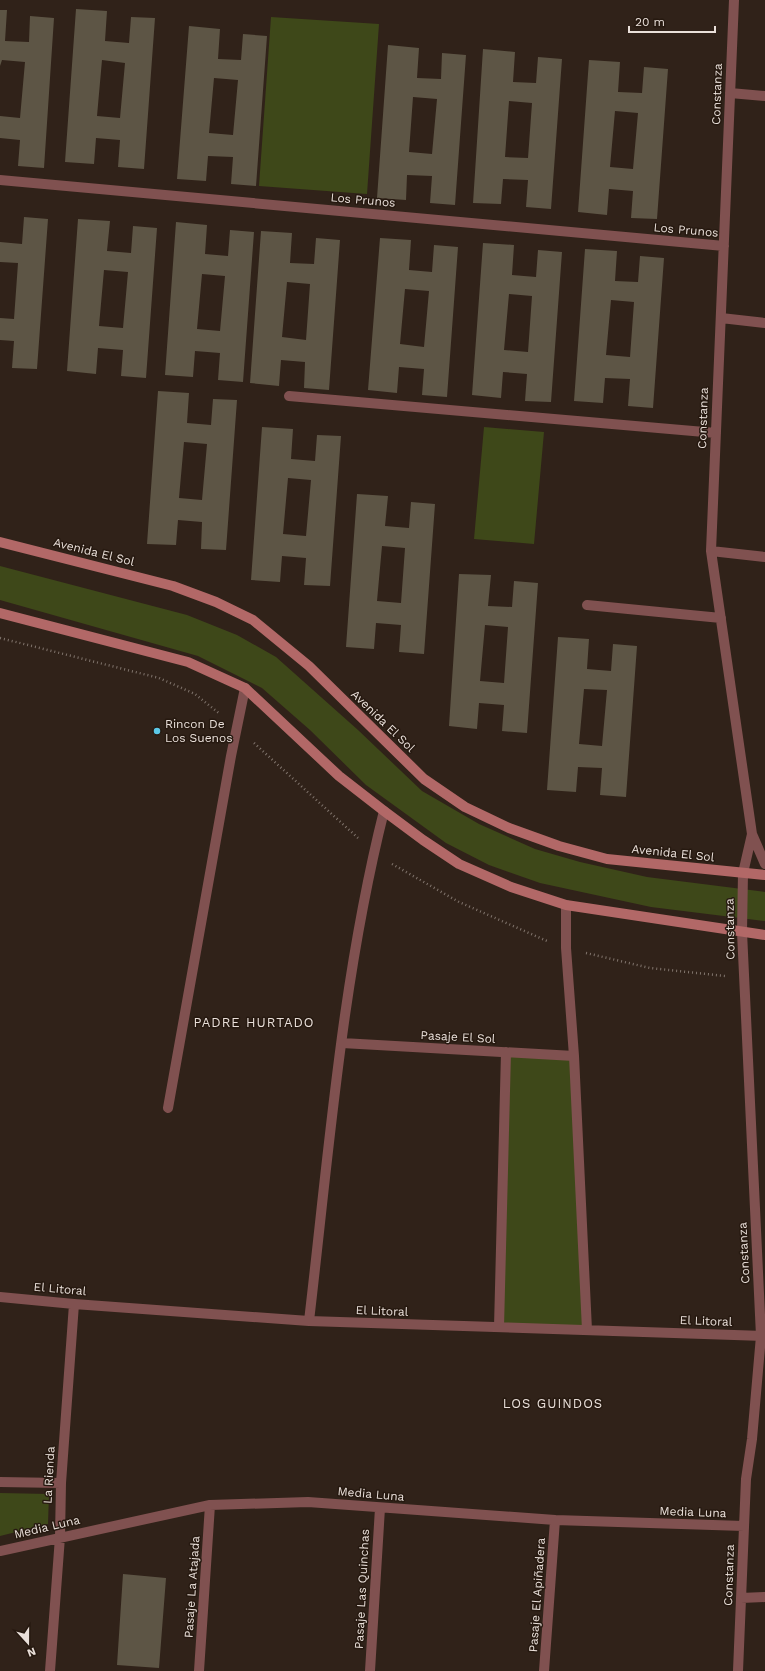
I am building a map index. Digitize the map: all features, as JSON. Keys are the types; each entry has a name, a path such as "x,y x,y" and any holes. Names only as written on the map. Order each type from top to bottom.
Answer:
{"main road":[{"name":"Avenida El Sol","path":"0,542 173,586 216,602 253,620 309,666 424,779 465,807 509,828 559,846 607,859 765,875"},
{"path":"0,613 188,662 245,688 339,776 384,811 459,864 511,887 566,905 765,936"}],"street":[{"name":"Constanza","path":"734,0 711,551 752,834 765,864"},
{"path":"730,93 765,96"},
{"name":"Los Prunos","path":"0,180 724,246"},
{"path":"721,318 765,324"},
{"path":"289,396 716,433"},
{"path":"711,551 765,557"},
{"path":"587,605 721,618"},
{"path":"168,1108 231,756 245,688"},
{"path":"309,1321 342,1043 362,908 384,811"},
{"name":"Constanza","path":"738,1671 746,1479 752,1439 763,1336 742,932 743,873 752,834"},
{"path":"566,905 566,948 574,1056 587,1330"},
{"name":"Pasaje El Sol","path":"342,1043 574,1056"},
{"path":"499,1327 506,1052"},
{"name":"El Litoral","path":"0,1297 74,1304 309,1321 763,1336"},
{"name":"La Rienda","path":"50,1671 60,1537 61,1483 74,1304"},
{"path":"0,1482 61,1483"},
{"name":"Media Luna","path":"0,1551 210,1505 308,1502 554,1520 744,1526"},
{"name":"Pasaje La Atajada","path":"199,1671 210,1505"},
{"name":"Pasaje Las Quinchas","path":"370,1671 380,1508"},
{"name":"Pasaje El Apiñadera","path":"544,1671 554,1520"},
{"path":"741,1598 765,1598"}],"green space":[{"path":"271,17 379,24 367,194 259,186"},
{"path":"484,427 544,432 534,544 474,539"},
{"path":"0,566 187,615 237,635 276,657 358,730 422,791 479,824 535,849 580,862 647,877 765,892 765,921 651,907 540,883 489,865 446,843 366,785 310,730 262,688 198,656 0,600"},
{"path":"506,1052 574,1056 587,1330 499,1327"},
{"path":"0,1493 49,1494 48,1524 0,1536"}],"building":[{"path":"76,9 107,11 105,41 129,43 131,17 155,18 144,169 118,167 120,140 96,138 94,164 65,162","holes":["102,60 125,63 120,118 97,116"]},
{"path":"0,10 7,10 5,41 29,42 30,16 54,18 44,168 18,166 20,140 0,138 0,116 20,118 25,62 2,60 0,66"},
{"path":"189,26 220,29 218,59 241,60 243,34 267,36 256,186 231,184 233,157 208,156 206,181 177,179","holes":["214,78 238,80 233,135 209,133"]},
{"path":"388,45 419,48 417,78 441,79 442,53 466,55 455,205 430,203 432,176 407,175 406,200 377,198","holes":["413,97 437,99 432,154 409,152"]},
{"path":"483,49 515,52 513,82 536,83 538,57 562,59 551,209 526,207 528,180 503,179 501,204 473,203","holes":["509,101 532,103 528,158 505,157"]},
{"path":"589,60 620,62 618,92 642,93 644,67 668,69 657,219 631,218 633,191 609,189 607,215 578,212","holes":["615,111 638,113 633,169 610,167"]},
{"path":"24,217 48,219 37,369 12,368 14,341 0,340 0,318 14,319 18,263 0,262 0,242 22,244"},
{"path":"78,219 110,221 107,251 131,253 133,226 157,228 146,378 121,376 123,350 98,348 96,374 67,371","holes":["104,270 128,272 123,328 99,326"]},
{"path":"176,222 207,225 205,254 228,256 230,230 254,232 243,382 218,380 220,353 195,351 193,377 165,375","holes":["202,274 225,276 220,331 197,329"]},
{"path":"261,231 292,233 290,263 314,264 316,238 340,240 329,390 304,388 305,362 281,360 279,386 250,383","holes":["287,282 310,284 306,340 282,337"]},
{"path":"380,238 411,240 409,270 432,272 434,245 458,247 447,397 422,395 424,369 399,367 397,393 368,390","holes":["405,289 429,291 424,347 400,344"]},
{"path":"483,243 514,245 512,275 536,277 538,250 562,252 551,402 525,401 527,374 503,372 501,398 472,395","holes":["509,294 532,296 528,352 504,350"]},
{"path":"585,249 617,251 615,281 638,282 640,256 664,258 653,408 628,406 630,379 605,378 603,403 574,401","holes":["611,300 634,302 630,357 606,355"]},
{"path":"158,391 189,393 187,423 211,425 213,399 237,400 226,550 201,549 202,522 178,520 176,545 147,544","holes":["184,442 207,444 202,500 179,498"]},
{"path":"262,427 293,429 291,459 315,461 317,435 341,436 330,586 304,585 306,558 282,556 280,582 251,580","holes":["288,478 311,480 306,536 283,534"]},
{"path":"357,494 388,496 385,526 409,528 411,502 435,504 424,654 399,652 401,625 376,623 374,649 346,647","holes":["382,546 405,548 401,603 377,601"]},
{"path":"459,574 491,575 488,606 512,607 514,581 538,583 527,733 502,731 504,705 479,703 477,729 449,726","holes":["485,625 508,627 504,683 480,681"]},
{"path":"558,637 589,639 587,669 611,671 613,644 637,646 626,797 600,795 602,768 578,767 576,792 547,790","holes":["584,689 607,690 602,746 579,744"]},
{"path":"123,1574 166,1578 159,1668 117,1665"}],"place":[{"name":"Rincon De Los Suenos","path":"157,731"}],"district":[{"name":"PADRE HURTADO","path":"254,1022"},
{"name":"LOS GUINDOS","path":"553,1403"}]}
